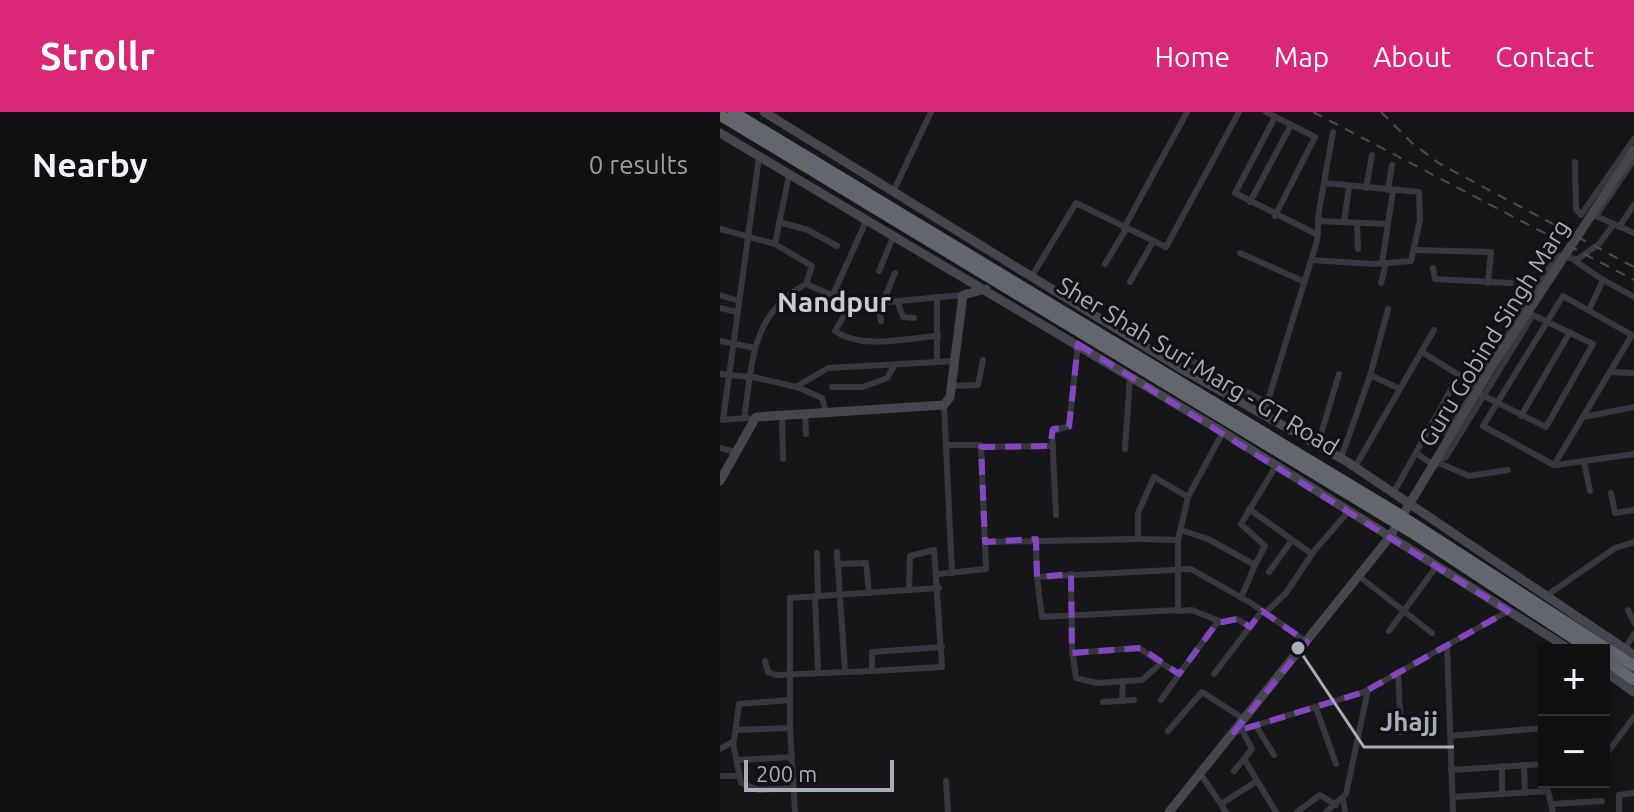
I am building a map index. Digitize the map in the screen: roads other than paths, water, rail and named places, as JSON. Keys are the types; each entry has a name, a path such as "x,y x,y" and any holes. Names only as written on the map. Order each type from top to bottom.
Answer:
{"highway":[{"name":"Sher Shah Suri Marg - GT Road","path":"733,112 1395,516 1634,666"},
{"name":"Sher Shah Suri Marg - GT Road","path":"720,115 1395,516"},
{"name":"Sher Shah Suri Marg - GT Road","path":"1414,528 1582,644"},
{"path":"1610,663 1634,680"}],"street":[{"name":"Sher Shah Suri Marg - GT Road","path":"764,112 1180,368 1265,408 1549,594 1630,652"},
{"path":"893,192 931,112"},
{"path":"1105,264 1187,112"},
{"path":"1035,281 1075,203 1167,246 1239,112"},
{"path":"1266,112 1315,140 1275,216"},
{"path":"1275,117 1235,190 1275,216 1318,235"},
{"path":"771,130 777,120"},
{"path":"1250,202 1291,125"},
{"path":"1182,355 1265,408 1318,235 1333,132"},
{"name":"Sher Shah Suri Marg - GT Road","path":"720,133 1022,307 1561,644"},
{"path":"1575,162 1576,209 1581,215 1634,139"},
{"name":"Guru Gobind Singh Marg","path":"1169,812 1389,538 1493,365 1634,150"},
{"path":"758,153 721,420 944,405 950,399 963,295"},
{"path":"1366,188 1372,155"},
{"path":"1634,160 1596,215 1634,233"},
{"path":"1381,283 1392,165"},
{"path":"775,244 789,175"},
{"path":"1311,260 1411,261 1414,250 1422,194 1324,183"},
{"path":"1344,222 1349,187"},
{"path":"1575,259 1599,244 1634,205"},
{"path":"832,297 867,219"},
{"path":"1318,221 1388,224"},
{"path":"779,222 808,230 837,246"},
{"path":"1357,223 1358,249"},
{"path":"720,231 748,235 775,244 812,264 806,284 777,303 755,348 744,418"},
{"path":"879,271 894,235"},
{"path":"1130,282 1153,242"},
{"path":"1414,250 1491,252 1488,283"},
{"path":"1240,253 1305,282"},
{"path":"1438,460 1437,453 1475,385 1555,259 1559,256 1575,259 1634,297"},
{"path":"1433,268 1435,279 1511,283"},
{"path":"881,321 881,302 895,273"},
{"path":"1589,310 1602,287 1602,279"},
{"path":"806,284 851,304 982,293 986,289"},
{"path":"720,295 739,301"},
{"path":"1556,465 1633,334 1562,296 1484,429 1556,465 1634,454"},
{"path":"937,297 937,362"},
{"path":"897,301 903,317 914,318"},
{"path":"851,304 835,332 852,339 872,341 938,336"},
{"path":"720,308 737,312"},
{"path":"1341,458 1370,375 1388,309"},
{"path":"1438,460 1446,457 1482,395 1532,316 1536,314 1592,343 1592,349 1547,426 1482,395"},
{"path":"1355,467 1434,330"},
{"path":"1521,416 1570,332"},
{"path":"720,341 755,348"},
{"path":"1056,515 1053,429 1069,425 1078,344"},
{"path":"1422,352 1475,385"},
{"path":"951,386 979,385 983,360"},
{"path":"797,387 826,369 955,361"},
{"path":"832,387 865,387 887,378 894,366"},
{"path":"1611,372 1634,373"},
{"path":"720,374 797,387 822,398 826,412"},
{"path":"1318,444 1339,374"},
{"path":"1370,375 1400,389"},
{"path":"1394,492 1459,375"},
{"path":"1125,449 1130,376"},
{"path":"944,405 952,573"},
{"path":"1584,417 1634,407"},
{"path":"805,413 806,434"},
{"path":"782,415 783,459"},
{"path":"720,481 756,417"},
{"path":"1177,611 1178,540 1188,497 1223,432"},
{"path":"947,445 1053,446"},
{"path":"938,574 985,569 981,447"},
{"path":"720,448 735,452"},
{"path":"1416,453 1469,476 1508,470"},
{"path":"1584,462 1590,491"},
{"path":"1241,598 1265,546 1241,525 1276,466"},
{"path":"1138,539 1138,513 1152,478 1188,497"},
{"path":"1611,493 1615,513 1634,510"},
{"path":"1249,509 1312,554"},
{"path":"1214,674 1263,612 1286,593 1312,554 1348,512"},
{"path":"1181,530 1208,539 1255,565"},
{"path":"985,542 1033,539 1036,544 1040,616 1192,610 1222,622"},
{"path":"1036,544 1178,540"},
{"path":"1269,572 1292,540"},
{"path":"1549,594 1615,548 1634,542"},
{"path":"765,661 770,673 942,667 934,550 911,556 909,590"},
{"path":"837,552 845,671"},
{"path":"817,553 818,672"},
{"path":"838,564 866,563 869,593"},
{"path":"1389,631 1436,567"},
{"path":"1037,577 1177,568 1192,570 1307,642"},
{"path":"1071,574 1074,678 1096,683 1144,679 1161,663"},
{"path":"1360,577 1432,633"},
{"path":"795,812 790,728 793,673 790,599 939,588"},
{"path":"1628,610 1634,623"},
{"path":"1240,727 1256,726 1368,690 1508,611"},
{"path":"1161,700 1216,623 1238,620 1250,627"},
{"path":"1630,652 1634,634"},
{"path":"1447,646 1453,812"},
{"path":"872,671 872,652 942,647"},
{"path":"1072,653 1139,648 1180,673"},
{"path":"1398,672 1401,732"},
{"path":"1610,675 1634,692"},
{"path":"1122,701 1123,681"},
{"path":"1345,812 1343,799 1368,690"},
{"path":"1168,731 1202,692 1240,727 1253,747 1234,771"},
{"path":"790,700 740,703 736,711 733,743 738,760 737,776 741,783 759,790 794,788"},
{"path":"1103,702 1134,700"},
{"path":"1316,708 1336,764"},
{"path":"1610,749 1634,717"},
{"path":"1256,726 1274,755"},
{"path":"736,730 790,728"},
{"path":"1450,736 1538,729"},
{"path":"720,749 733,743"},
{"path":"738,760 792,757"},
{"path":"1244,759 1276,812"},
{"path":"1451,770 1538,764"},
{"path":"1524,765 1525,793"},
{"path":"1502,766 1502,794"},
{"path":"1200,773 1222,809 1257,781"},
{"path":"720,776 737,776"},
{"path":"946,781 948,812"},
{"path":"1453,797 1550,792 1553,808 1602,801"},
{"path":"1619,812 1619,795 1634,793"},
{"path":"1297,812 1320,795 1335,807"},
{"path":"1326,812 1343,799"}],"railway":[{"path":"1313,112 1634,280"},
{"path":"1381,112 1412,143 1440,164 1634,267"}],"place":[{"name":"Jhajj","path":"1298,648"}],"district":[{"name":"Nandpur","path":"834,301"}]}
